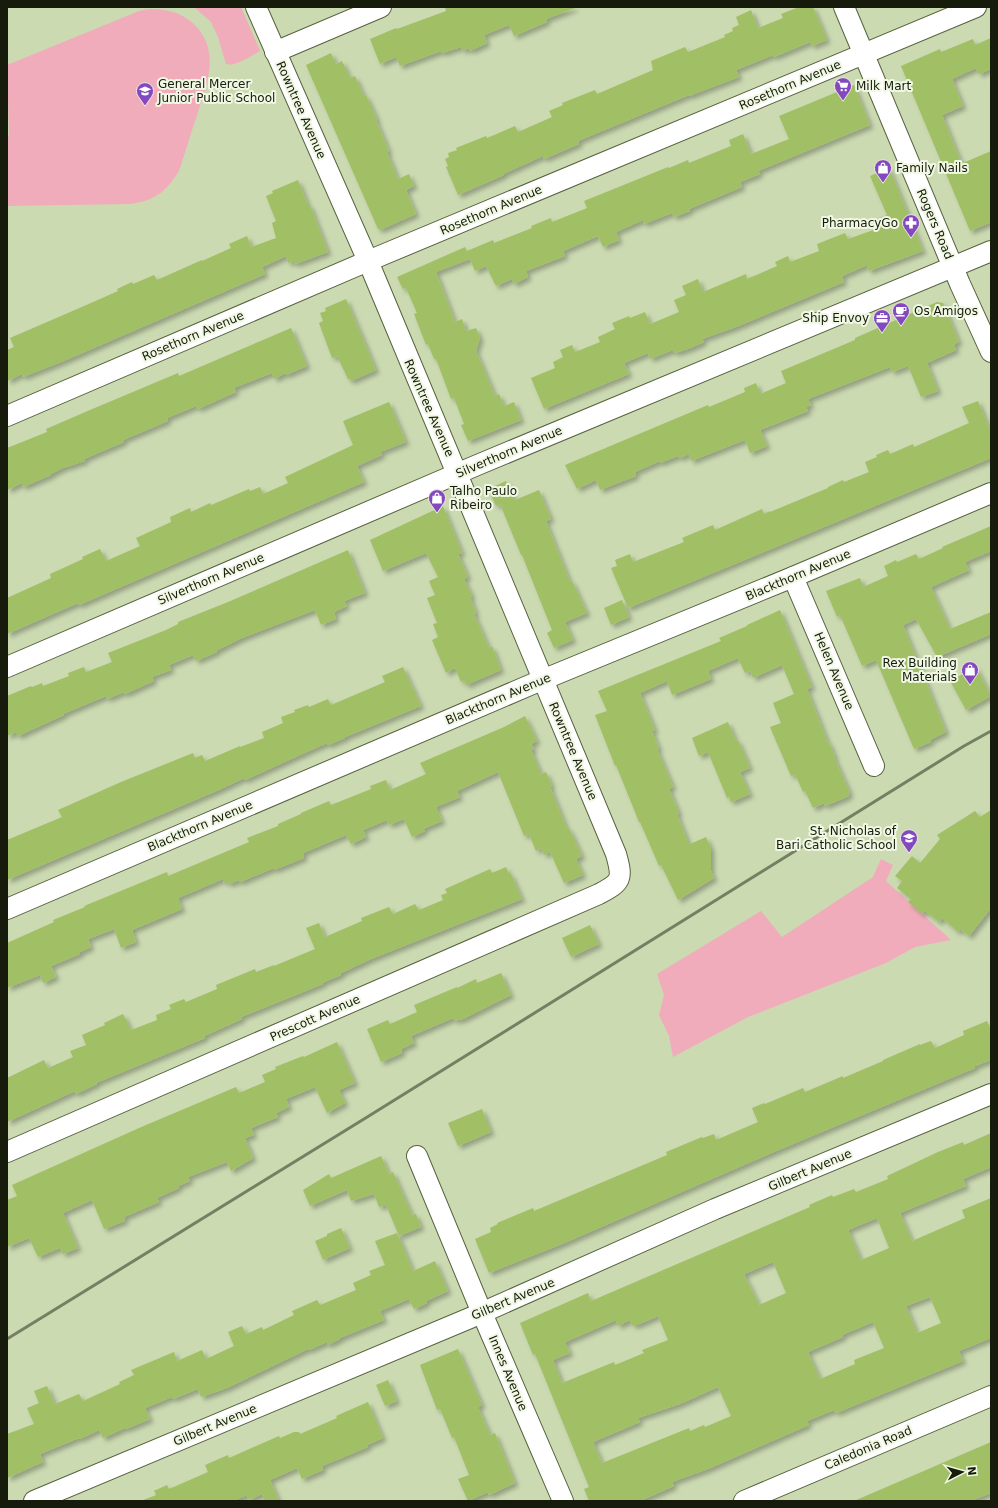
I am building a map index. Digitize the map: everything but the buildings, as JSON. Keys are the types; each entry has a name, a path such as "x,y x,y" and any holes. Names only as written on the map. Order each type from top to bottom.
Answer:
{"street":[{"name":"Rowntree Avenue","path":"256,7 368,262 458,474 616,854 620,867 620,878"},
{"path":"276,52 381,7"},
{"name":"Rogers Road","path":"844,7 953,266 991,352"},
{"name":"Rosethorn Avenue","path":"7,416 368,262 976,7"},
{"name":"Silverthorn Avenue","path":"7,667 458,474 991,251"},
{"name":"Blackthorn Avenue","path":"7,909 544,680 991,493"},
{"name":"Helen Avenue","path":"793,577 874,766"},
{"name":"Prescott Avenue","path":"7,1152 279,1035 600,894 614,886 620,878"},
{"name":"Gilbert Avenue","path":"34,1501 482,1312 715,1209 991,1094"},
{"name":"Innes Avenue","path":"417,1156 563,1501"},
{"name":"Caledonia Road","path":"744,1501 991,1396"}],"shaded area":[{"path":"194,7 241,7 260,51 239,63 230,65 226,64 218,37 211,22"},
{"path":"149,9 174,12 191,21 204,36 210,59 204,95 179,171 169,185 153,198 138,203 8,206 7,137 9,136 7,65 139,11"},
{"path":"881,859 893,865 886,881 951,940 915,947 886,963 748,1017 673,1057 669,1036 659,1015 664,995 657,974 761,911 782,937 873,877"}],"railway":[{"path":"7,1339 964,746 991,731"}],"place":[{"name":"Milk Mart","path":"843,101"},
{"name":"General Mercer Junior Public School","path":"145,106"},
{"name":"Family Nails","path":"883,183"},
{"name":"PharmacyGo","path":"911,238"},
{"name":"Os Amigos","path":"901,326"},
{"name":"Ship Envoy","path":"882,333"},
{"name":"Talho Paulo Ribeiro","path":"437,513"},
{"name":"Rex Building Materials","path":"970,685"},
{"name":"St. Nicholas of Bari Catholic School","path":"909,853"}]}
